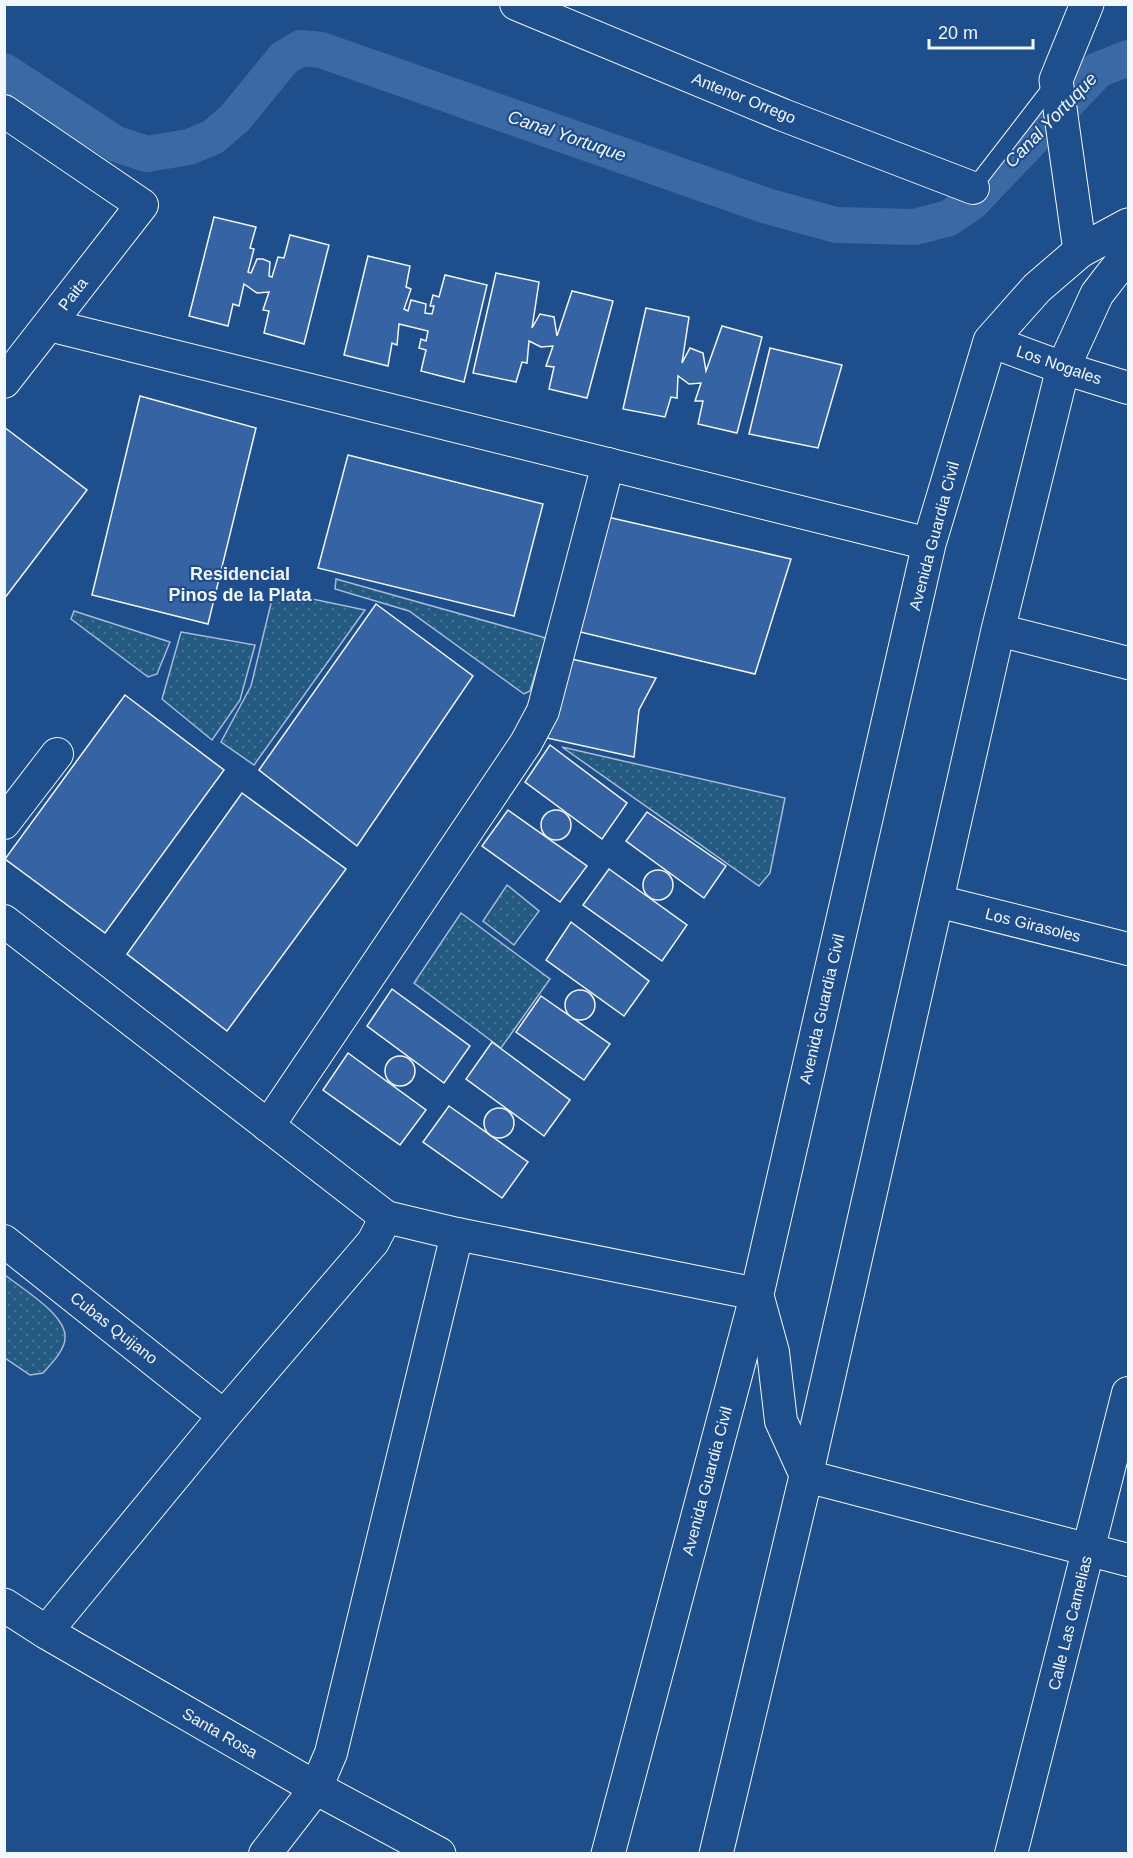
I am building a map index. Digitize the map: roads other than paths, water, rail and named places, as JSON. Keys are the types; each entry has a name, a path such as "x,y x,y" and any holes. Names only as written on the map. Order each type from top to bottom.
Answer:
{"main road":[{"path":"1080,251 1059,101 1087,4"},
{"name":"Avenida Guardia Civil","path":"608,1854 757,1294 929,543 990,341 1037,288 1080,251 1128,225"},
{"path":"716,1854 806,1476 998,630 1063,368 1097,294 1128,254"},
{"name":"Santa Rosa","path":"4,1605 46,1632 316,1788 439,1854"}],"street":[{"name":"Antenor Orrego","path":"516,4 783,115 973,188"},
{"name":"Paita","path":"4,111 142,205 49,325 8,370"},
{"path":"49,325 929,543"},
{"name":"Los Nogales","path":"990,341 1063,368 1128,388"},
{"path":"268,1126 526,743 543,711 608,464"},
{"path":"998,630 1128,663"},
{"path":"4,823 57,754"},
{"name":"Los Girasoles","path":"937,901 1128,949"},
{"path":"4,921 386,1217 457,1234 757,1294 773,1352 781,1421 806,1476 1128,1560"},
{"path":"46,1632 224,1416 373,1242 386,1217"},
{"path":"265,1854 316,1788 331,1753 457,1234"},
{"name":"Cubas Quijano","path":"4,1241 224,1416"},
{"name":"Calle Las Camelias","path":"1011,1854 1128,1393"}],"lane":[{"path":"973,188 1059,101"}],"waterway":[{"name":"Canal Yortuque","path":"4,71 116,144 147,154 189,147 213,137 235,118 284,58 301,48 321,50 767,206 836,225 915,227 949,218 971,203 1098,70 1128,58"}],"district":[{"name":"Residencial Pinos de la Plata","path":"240,584"}]}
